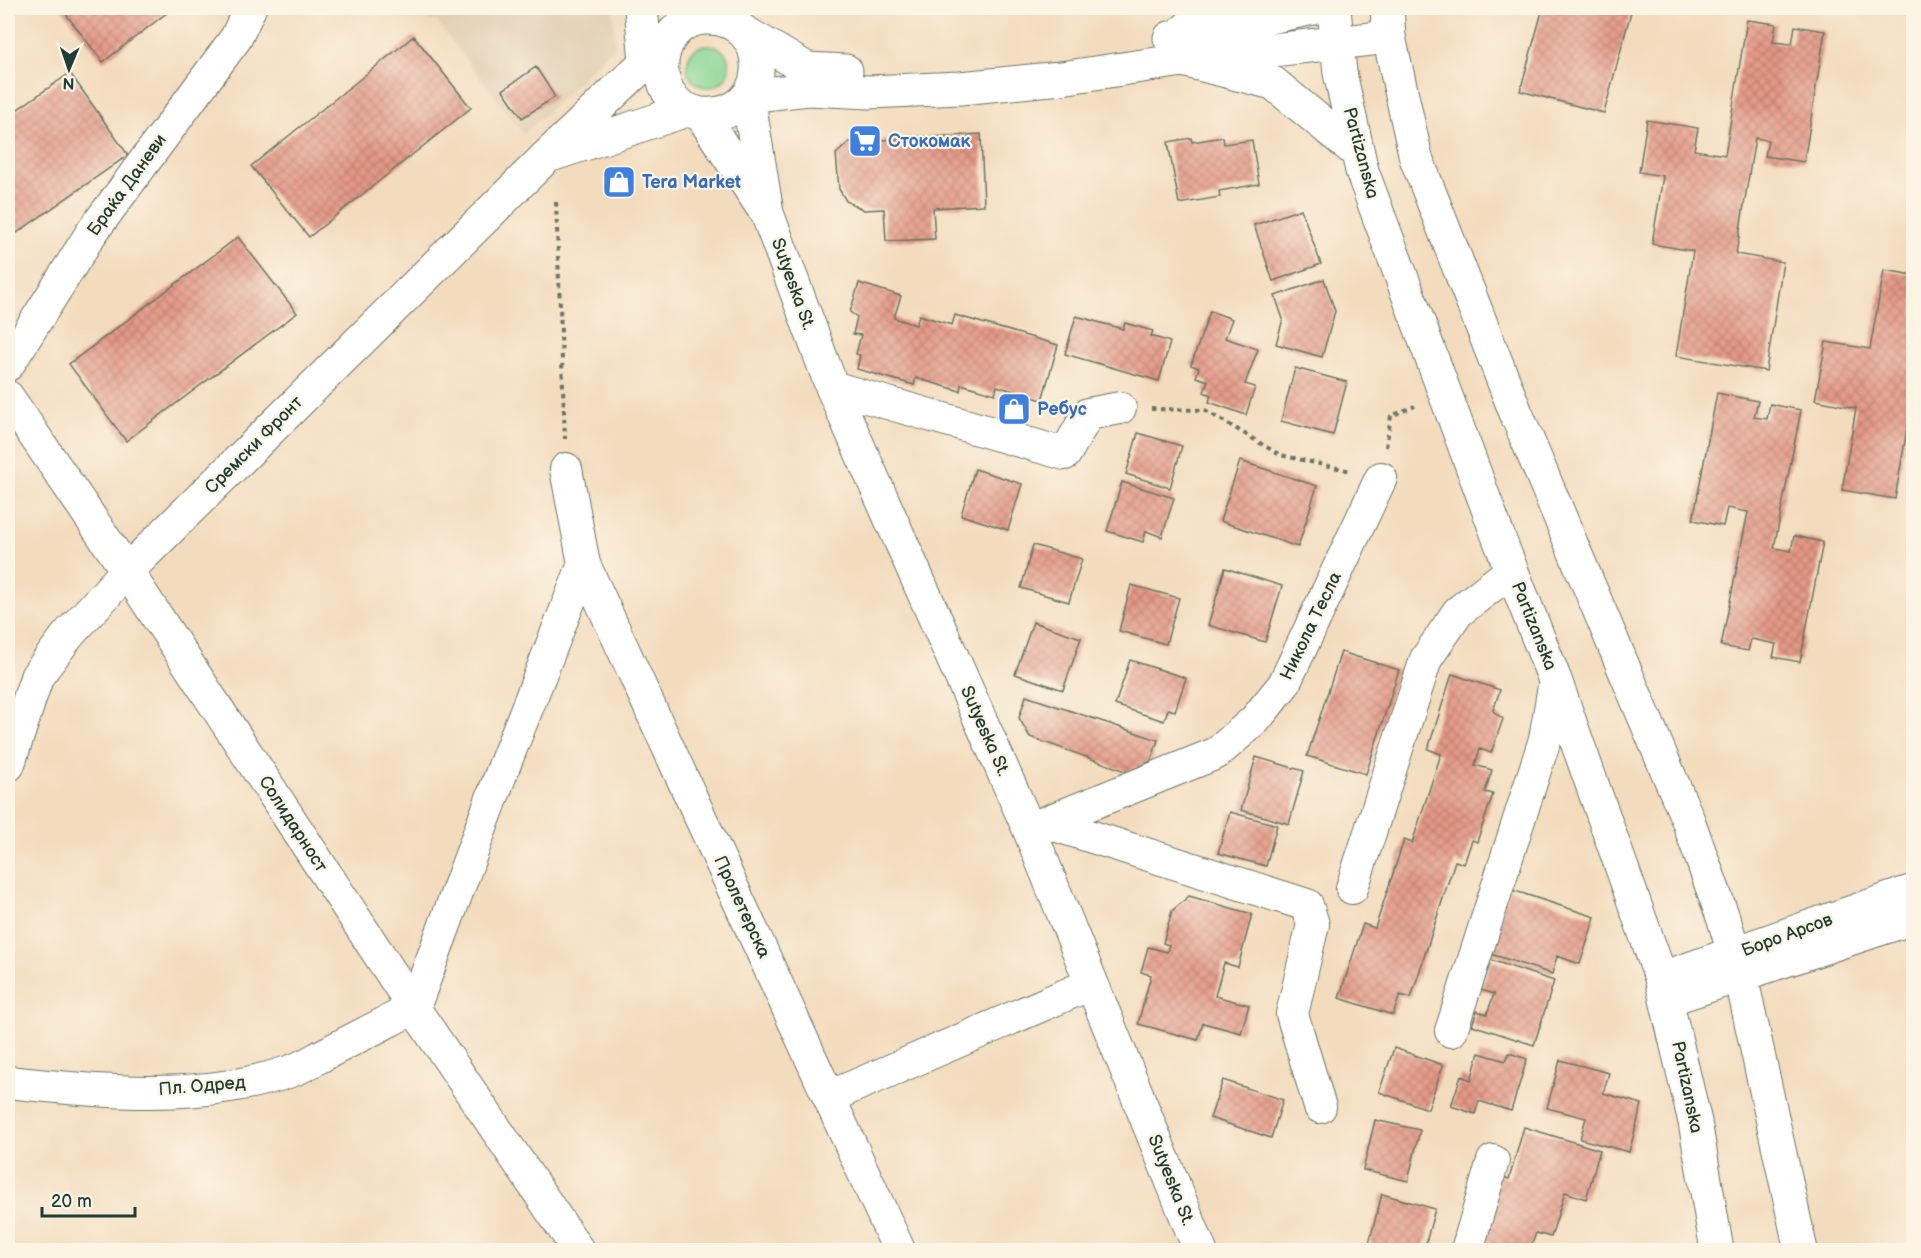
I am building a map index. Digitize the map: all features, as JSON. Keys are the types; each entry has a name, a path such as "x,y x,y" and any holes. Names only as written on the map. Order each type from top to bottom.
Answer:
{"street":[{"name":"Браќа Даневи","path":"8,365 92,232 236,38 250,8"},
{"path":"641,8 656,52 661,59 662,78 675,102 694,112 715,115 729,112 748,96 755,84 758,70 757,55 750,39 729,20"},
{"path":"1180,48 1211,8"},
{"path":"748,96 808,89 869,92 960,88 1061,78 1180,48 1313,8"},
{"name":"Partizanska","path":"1334,8 1341,73 1362,171 1555,680 1664,989 1695,1122 1717,1251"},
{"path":"656,52 676,30 690,21 707,18 729,20 807,69 870,72 959,70 1062,60 1140,47 1180,48 1336,43 1388,22 1416,158 1516,413 1688,820 1738,965 1801,1251"},
{"path":"1180,48 1274,83 1358,153"},
{"name":"Сремски Фронт","path":"8,765 37,676 68,635 127,571 547,156 656,52"},
{"path":"748,96 766,213"},
{"path":"547,156 694,112"},
{"path":"694,112 766,213"},
{"name":"Sutyeska St.","path":"766,213 832,387 1038,826 1091,984 1200,1251"},
{"path":"832,387 1065,454 1088,414 1120,408"},
{"name":"Солидарност","path":"8,397 127,571 414,1008 578,1251"},
{"name":"Пролетерска","path":"566,469 584,564 899,1251"},
{"name":"Никола Тесла","path":"1038,826 1217,753 1255,720 1284,684 1381,478"},
{"path":"414,1008 504,766 584,564"},
{"path":"1352,888 1426,659 1458,612 1512,570"},
{"path":"1451,1031 1545,739 1555,680"},
{"path":"1038,826 1290,898 1307,905 1313,924 1292,1014 1320,1107"},
{"name":"Боро Арсов","path":"1738,965 1914,890"},
{"name":"Боро Арсов","path":"1664,989 1738,965 1914,918"},
{"path":"828,1097 1091,984"},
{"name":"Пл. Одред","path":"9,1083 72,1089 133,1091 195,1090 245,1085 290,1072 414,1008"},
{"path":"1467,1251 1493,1161"}],"path":[{"path":"555,202 566,469"},
{"path":"1120,408 1205,410 1280,455 1381,478 1390,416 1415,406"},
{"path":"8,1250 13,1251"}],"shaded area":[{"path":"375,8 613,8 615,46 524,134 437,22"}],"green space":[{"path":"708,45 716,46 723,51 728,58 728,74 723,81 716,86 708,87 700,86 693,81 688,74 687,66 688,58 693,51 700,46"}],"building":[{"path":"61,8 173,8 103,62"},
{"path":"1543,8 1632,8 1604,113 1520,91"},
{"path":"1747,20 1776,24 1773,42 1792,44 1795,26 1825,31 1804,162 1765,156 1768,140 1755,138 1736,254 1783,262 1766,371 1676,356 1693,251 1652,244 1663,176 1639,172 1647,120 1698,128 1694,150 1725,155"},
{"path":"414,36 471,108 309,237 251,166"},
{"path":"536,67 555,97 522,118 503,90"},
{"path":"70,73 128,155 8,239 8,116"},
{"path":"981,134 984,205 933,208 935,239 886,241 884,209 864,210 846,201 839,189 836,154 849,142"},
{"path":"1223,137 1224,144 1252,140 1259,184 1219,191 1220,197 1179,204 1168,142 1191,138 1192,142"},
{"path":"1301,209 1321,264 1273,281 1254,225"},
{"path":"238,237 297,313 126,441 69,364"},
{"path":"1884,270 1914,275 1914,389 1895,499 1842,490 1856,408 1815,400 1826,342 1870,349"},
{"path":"1324,279 1335,311 1322,357 1276,344 1283,319 1275,296"},
{"path":"859,283 901,296 894,318 916,325 919,315 952,325 955,315 1058,345 1042,400 997,386 995,394 961,384 960,391 916,378 914,385 857,369 860,355 856,354 861,335 853,334 857,317 850,312"},
{"path":"1210,311 1232,319 1225,338 1258,349 1245,384 1255,387 1246,415 1209,402 1211,395 1204,392 1208,381 1196,377 1199,368 1191,365"},
{"path":"1076,316 1123,329 1125,323 1153,331 1151,336 1170,342 1159,381 1065,354"},
{"path":"1295,368 1347,382 1333,435 1281,421"},
{"path":"1717,393 1758,401 1754,417 1767,419 1770,404 1801,410 1774,548 1791,551 1794,536 1823,542 1800,662 1773,657 1776,644 1751,639 1748,651 1721,646 1748,512 1727,508 1723,526 1693,520"},
{"path":"1138,433 1182,446 1170,488 1126,474"},
{"path":"1240,461 1317,486 1298,547 1220,521"},
{"path":"975,469 1022,484 1008,530 961,515"},
{"path":"1122,482 1174,498 1162,537 1146,531 1143,542 1107,531"},
{"path":"1033,545 1082,559 1069,602 1021,588"},
{"path":"1225,568 1282,586 1265,642 1208,625"},
{"path":"1131,585 1179,598 1166,644 1119,631"},
{"path":"1033,622 1081,638 1063,690 1015,674"},
{"path":"1341,652 1399,670 1366,774 1307,756"},
{"path":"1130,660 1186,678 1175,711 1168,709 1164,721 1115,705"},
{"path":"1452,674 1500,690 1493,711 1503,719 1491,753 1480,749 1475,765 1492,770 1485,792 1493,794 1477,842 1472,840 1464,864 1455,861 1411,998 1400,995 1393,1015 1339,998 1363,924 1375,928 1404,840 1412,843 1441,754 1428,749"},
{"path":"1026,696 1158,740 1151,761 1128,772 1030,737 1019,718"},
{"path":"1256,757 1304,771 1289,824 1241,810"},
{"path":"1230,812 1277,825 1266,866 1218,853"},
{"path":"1509,889 1595,917 1580,964 1557,956 1552,974 1488,953"},
{"path":"1189,896 1252,914 1238,967 1224,963 1215,996 1249,1005 1241,1033 1203,1023 1198,1040 1138,1024 1151,975 1141,972 1148,947 1167,952 1169,945 1163,943 1172,911"},
{"path":"1491,960 1554,981 1534,1045 1472,1025 1477,1011 1487,1014 1494,994 1481,990"},
{"path":"1394,1048 1443,1065 1428,1109 1379,1092"},
{"path":"1479,1053 1506,1061 1509,1053 1527,1059 1511,1111 1479,1101 1475,1114 1451,1106 1461,1076 1471,1080"},
{"path":"1560,1060 1609,1073 1603,1093 1642,1104 1629,1152 1580,1139 1586,1118 1547,1108"},
{"path":"1223,1080 1283,1100 1271,1138 1210,1118"},
{"path":"1375,1120 1420,1130 1408,1181 1363,1170"},
{"path":"1524,1127 1600,1150 1586,1199 1565,1192 1551,1237 1536,1233 1530,1250 1482,1250 1497,1175 1509,1179"},
{"path":"1382,1194 1435,1209 1424,1250 1397,1250 1369,1243"}],"place":[{"name":"Стокомак","path":"865,141"},
{"name":"Tera Market","path":"619,182"},
{"name":"Ребус","path":"1014,409"}]}
